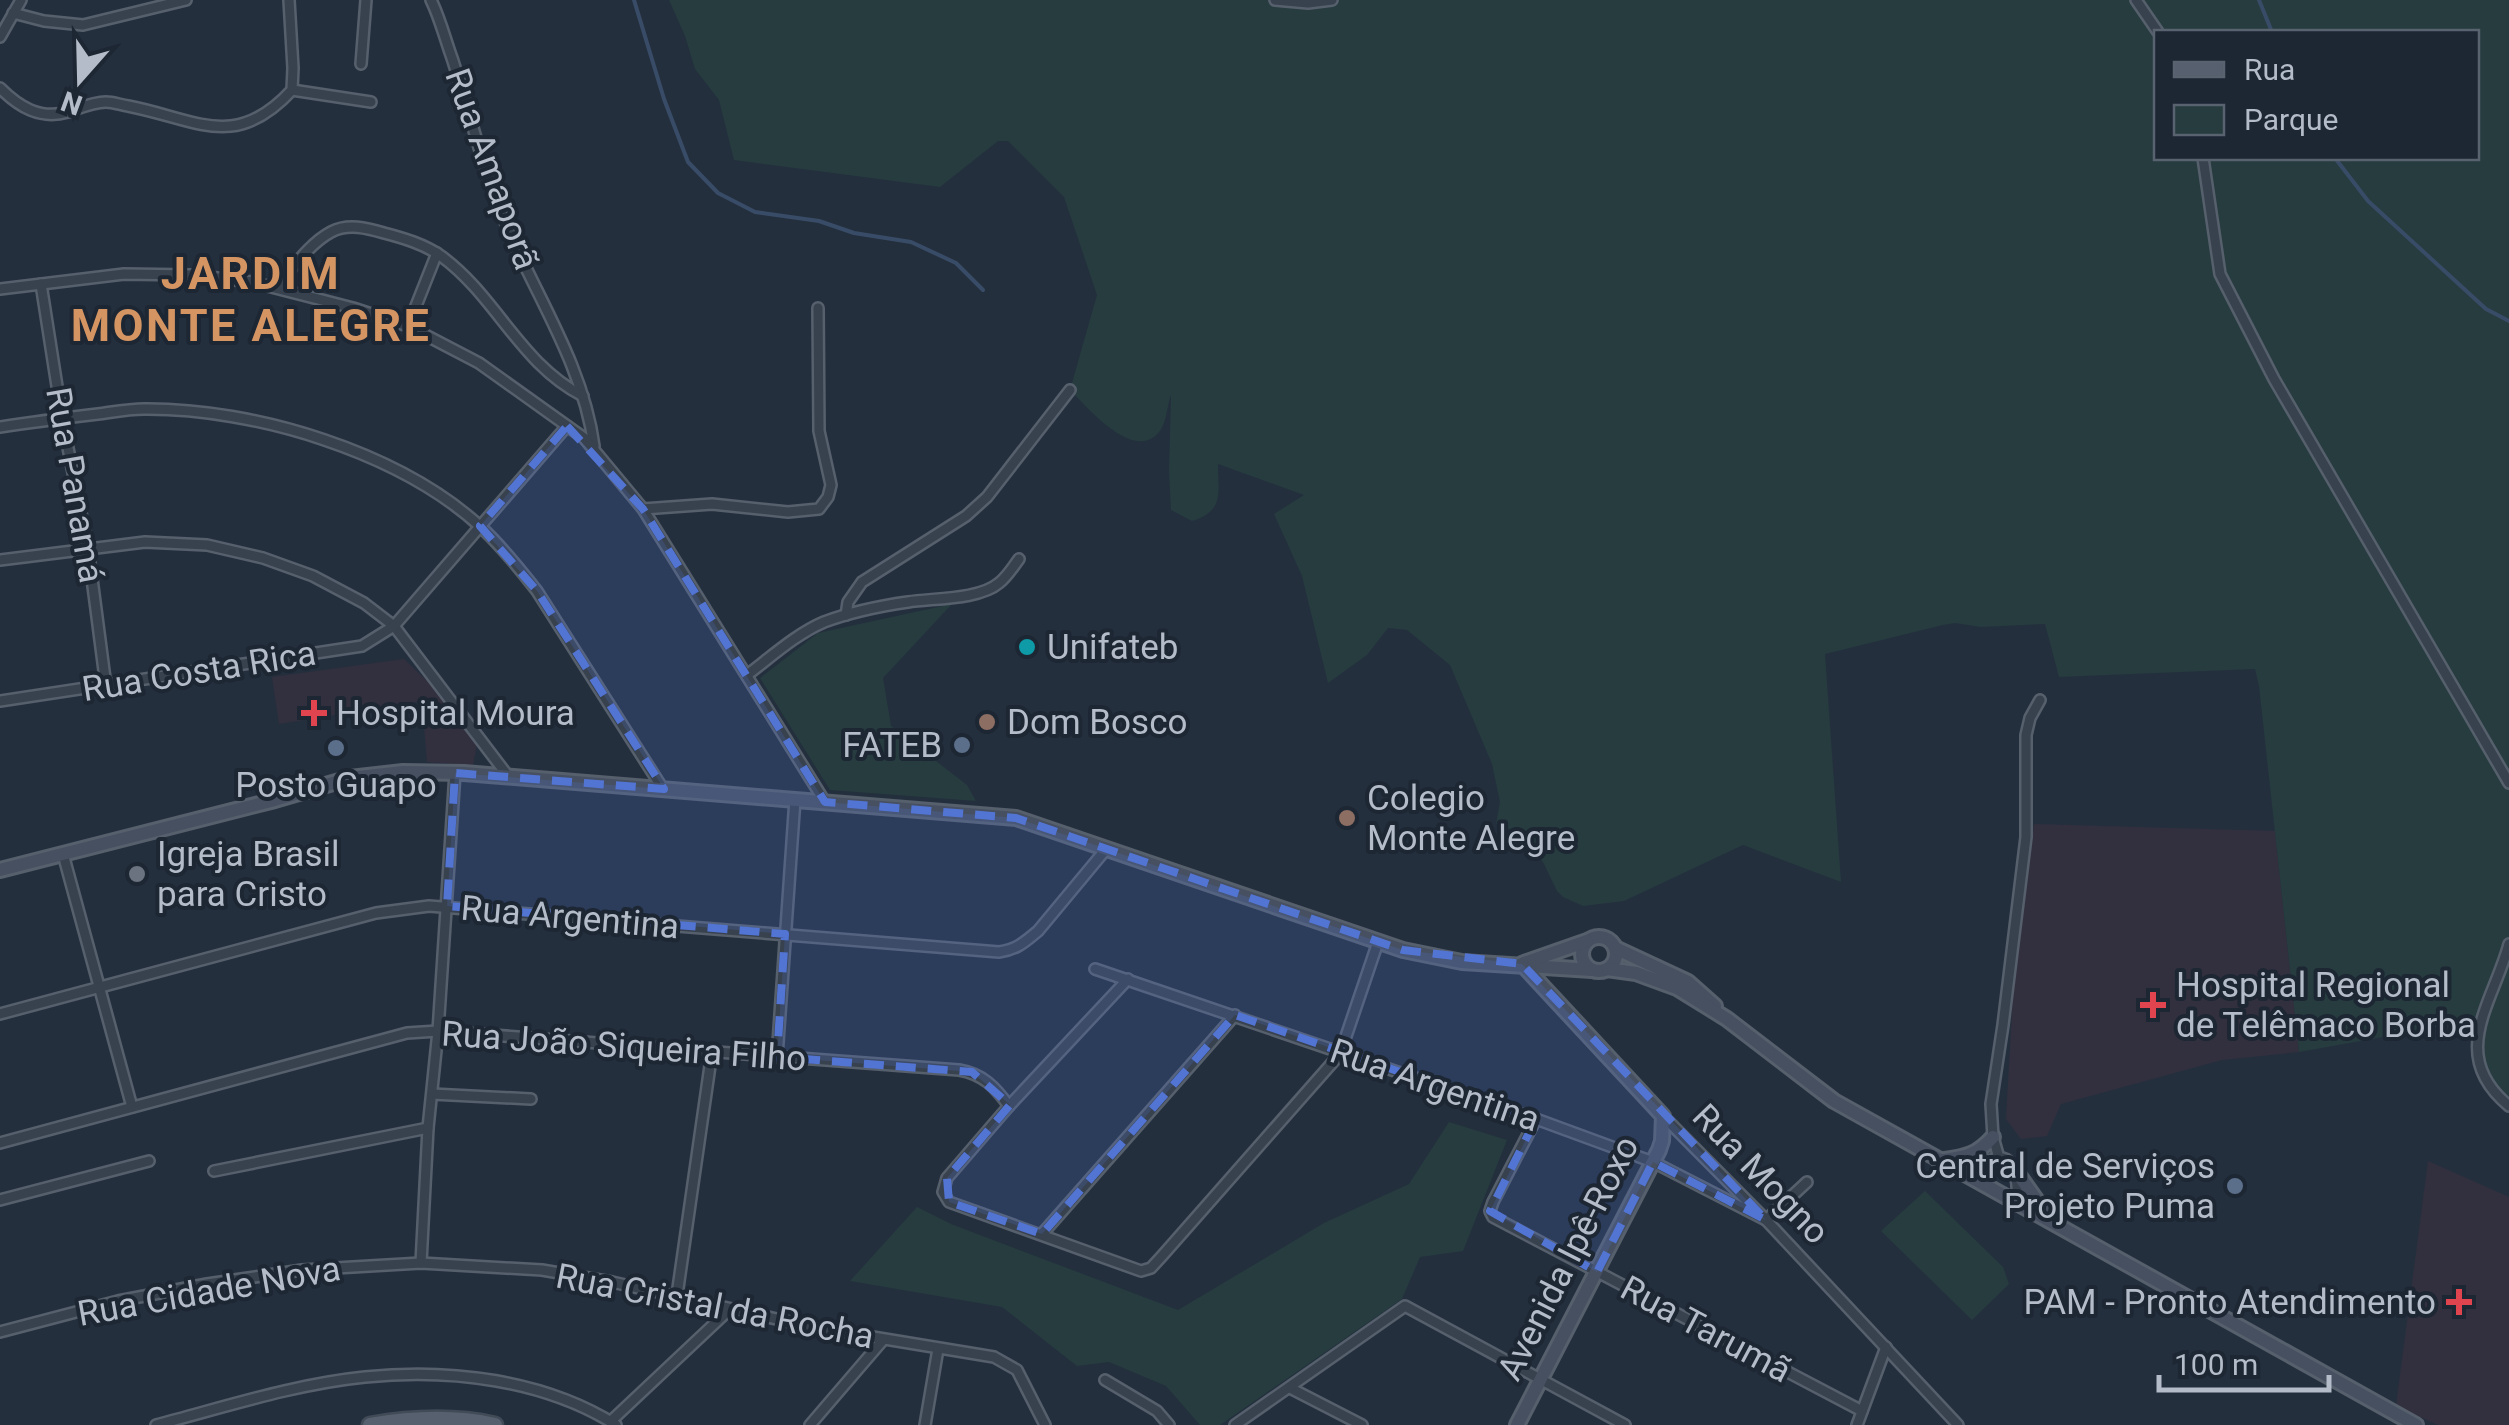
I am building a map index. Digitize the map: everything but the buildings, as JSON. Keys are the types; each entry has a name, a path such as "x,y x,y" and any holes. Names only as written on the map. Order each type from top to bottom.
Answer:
{"main road":[{"path":"0,870 350,778 403,772 455,772 1016,818 1426,956 1462,962 1636,973 1677,988 1727,1019 1834,1101 2416,1425"},
{"path":"1522,964 1600,936 1615,948 1688,982 1727,1019"},
{"path":"1586,941 1581,954 1584,964 1594,969"},
{"path":"1594,969 1616,958 1615,948"},
{"path":"1559,950 1594,969"},
{"name":"Rua Mogno","path":"1522,964 1663,1116"},
{"name":"Avenida Ipê-Roxo","path":"1518,1425 1653,1162 1662,1141 1663,1116"},
{"path":"1938,1161 1970,1156 1992,1138"},
{"path":"2014,1167 2051,1222"},
{"path":"370,1425 454,1420 495,1425"}],"street":[{"path":"0,37 21,0"},
{"path":"13,13 83,25 186,0"},
{"path":"0,88 31,112 50,116 106,102 208,127 240,124 266,114 292,90 289,0"},
{"path":"361,64 366,0"},
{"name":"Rua Amaporã","path":"430,0 515,250 574,369 594,449"},
{"path":"1274,0 1332,0"},
{"path":"2136,0 2157,30"},
{"path":"292,90 371,102"},
{"path":"2202,160 2220,274 2274,380 2509,783"},
{"path":"276,286 331,232 365,228 399,237 437,253 474,287 543,369 582,396"},
{"path":"408,326 437,253"},
{"path":"0,289 124,274 191,275 276,286 408,326 479,364 594,449 644,509 825,802"},
{"name":"Rua Panamá","path":"41,284 88,548 106,686"},
{"path":"644,509 690,504 788,512 818,508 828,497 831,485 819,432 818,308"},
{"path":"846,615 848,602 862,582 966,516 986,497 1070,390"},
{"path":"0,427 140,408 190,410 295,431 395,470 436,493 480,526 513,560 538,591 663,789"},
{"path":"394,626 567,426"},
{"path":"0,560 145,542 207,544 313,576 364,603 394,626 508,776"},
{"path":"747,675 821,624 903,602 988,590 1000,583 1019,560"},
{"name":"Rua Costa Rica","path":"0,701 362,646 394,626"},
{"path":"1999,1158 1992,1138 1991,1104 2026,837 2026,735 2040,700"},
{"path":"420,1263 455,772"},
{"path":"777,1057 795,799"},
{"name":"Rua Argentina","path":"0,1014 403,908 447,906 998,952 1011,950 1038,931 1107,848"},
{"path":"63,854 132,1106"},
{"path":"1128,980 1009,1106 947,1178 943,1192 949,1202 1140,1271 1152,1268 1340,1054 1378,942"},
{"path":"2509,944 2479,1023 2478,1061 2492,1092 2509,1106"},
{"name":"Rua Argentina","path":"1096,969 1653,1162 1766,1220"},
{"path":"1042,1234 1235,1015"},
{"name":"Rua João Siqueira Filho","path":"0,1143 406,1034 438,1031 972,1072 988,1081 1009,1106"},
{"path":"676,1295 712,1052"},
{"path":"432,1094 530,1099"},
{"name":"Rua Mogno","path":"1663,1116 1958,1425"},
{"name":"Rua Tarumã","path":"1536,1119 1492,1202 1490,1211 1497,1220 1862,1411"},
{"path":"214,1171 428,1128"},
{"path":"1972,1176 1992,1159 1999,1158 2014,1167 2018,1201"},
{"path":"0,1200 149,1161"},
{"path":"1766,1220 1807,1182"},
{"name":"Rua Cristal da Rocha","path":"420,1263 542,1270 882,1340 994,1357 1016,1370 1046,1425"},
{"name":"Rua Cidade Nova","path":"0,1332 118,1301 207,1284 302,1270 420,1263"},
{"path":"1235,1425 1405,1306 1626,1425"},
{"path":"156,1425 314,1385 367,1376 438,1376 534,1388 567,1399 614,1423 728,1310"},
{"path":"810,1425 882,1340"},
{"path":"1857,1425 1886,1347"},
{"path":"925,1425 938,1348"},
{"path":"1106,1380 1157,1411 1168,1425"},
{"path":"1290,1388 1362,1425"}],"highlighted area":[{"path":"567,426 643,509 825,802 1016,818 1403,950 1522,964 1766,1220 1653,1162 1597,1272 1490,1211 1536,1119 1235,1015 1042,1234 949,1202 947,1178 1010,1105 972,1072 777,1057 785,934 447,906 455,773 664,789 537,591 480,526"}],"shaded area":[{"name":"Hospital Moura","path":"404,659 442,695 477,744 473,765 427,762 422,701 279,724 272,677"},
{"name":"Hospital Regional de Telêmaco Borba","path":"2034,824 2275,831 2299,1052 2222,1060 2061,1104 2047,1136 2021,1139 2006,1119 2015,958"},
{"name":"PAM - Pronto Atendimento","path":"2428,1161 2509,1197 2509,1425 2438,1425 2396,1406"}],"green space":[{"path":"669,0 2509,0 2509,1098 2498,1091 2480,1059 2482,1023 2456,1024 2299,1052 2255,669 2059,677 2045,624 1981,627 1955,623 1825,654 1841,882 1743,845 1624,901 1583,906 1563,897 1523,834 1496,824 1500,802 1492,764 1450,665 1407,630 1388,628 1367,655 1328,683 1302,576 1274,514 1304,495 1218,464 1215,506 1192,521 1171,510 1171,395 1159,432 1149,440 1137,441 1112,429 1070,390 1097,295 1064,197 1008,141 998,141 940,187 734,160 719,100 695,69"},
{"path":"952,604 883,678 891,726 967,785 976,801 830,790 760,678 818,633"},
{"path":"1449,1122 1507,1140 1463,1251 1420,1257 1402,1299 1220,1425 1200,1425 1166,1386 1109,1362 1077,1366 1002,1307 850,1281 917,1207 951,1224 1178,1310 1324,1223 1409,1184"},
{"path":"1925,1191 2003,1267 2009,1284 1972,1320 1881,1231"}],"waterway":[{"path":"634,0 688,162 718,193 755,212 819,221 854,233 911,242 956,263 983,290"},
{"path":"2259,0 2271,30"},
{"path":"2337,160 2368,201 2486,309 2509,321"}],"place":[{"name":"Unifateb","path":"1027,647"},
{"name":"Hospital Moura","path":"314,713"},
{"name":"Dom Bosco","path":"987,722"},
{"name":"FATEB","path":"962,745"},
{"name":"Posto Guapo","path":"336,748"},
{"name":"Colegio Monte Alegre","path":"1347,818"},
{"name":"Igreja Brasil para Cristo","path":"137,874"},
{"name":"Hospital Regional de Telêmaco Borba","path":"2153,1005"},
{"name":"Central de Serviços Projeto Puma","path":"2235,1186"},
{"name":"PAM - Pronto Atendimento","path":"2459,1302"}],"district":[{"name":"JARDIM MONTE ALEGRE","path":"251,299"}]}
